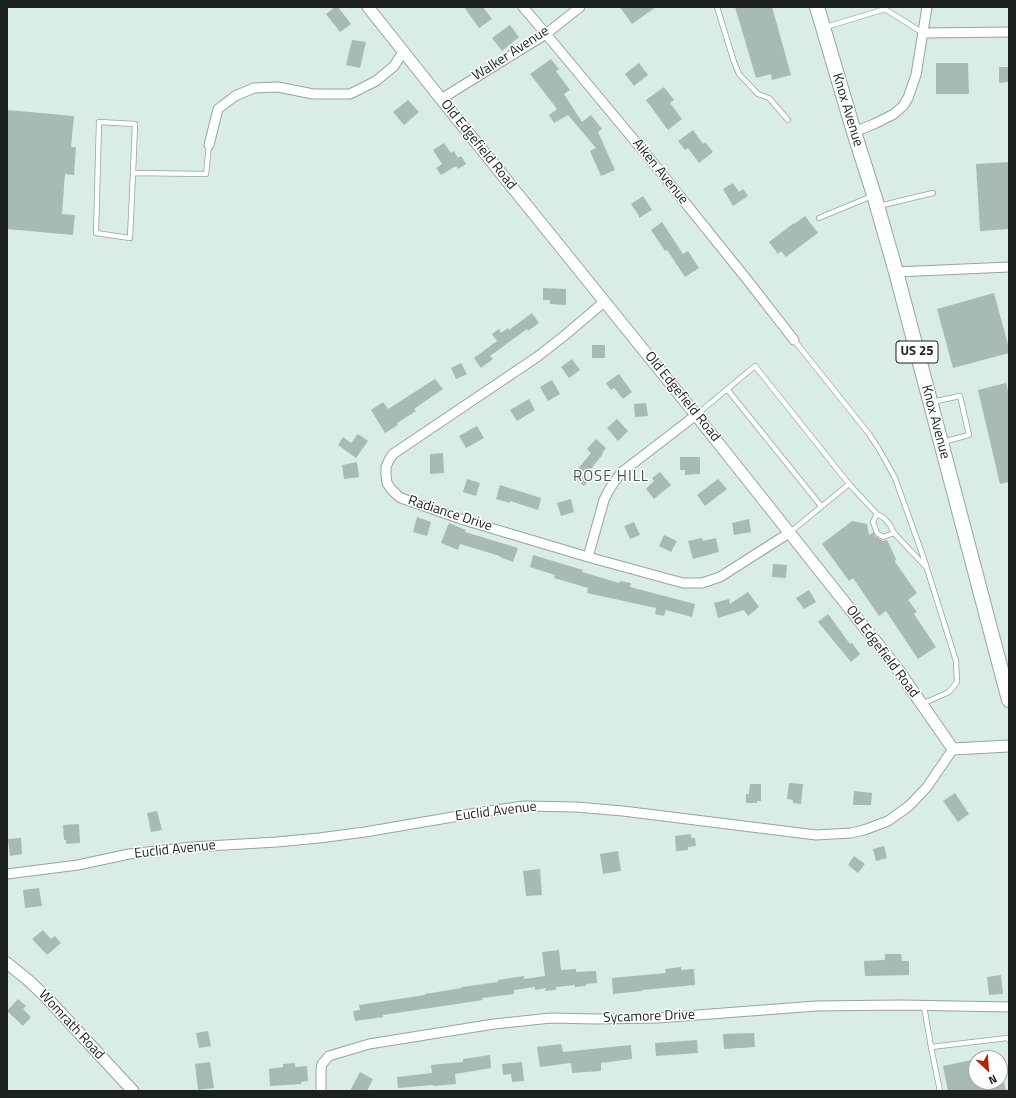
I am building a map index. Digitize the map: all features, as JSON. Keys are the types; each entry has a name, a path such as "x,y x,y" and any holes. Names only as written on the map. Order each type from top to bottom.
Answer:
{"main road":[{"name":"Knox Avenue","path":"817,7 896,272 1009,700"}],"street":[{"name":"Old Edgefield Road","path":"368,7 696,415 896,667 953,750"},
{"name":"Aiken Avenue","path":"522,7 546,34 744,276 794,340"},
{"name":"Walker Avenue","path":"441,99 546,34 580,7"},
{"path":"854,132 894,114 903,106 908,98 916,75 927,7"},
{"path":"922,33 1009,32"},
{"path":"209,145 218,109 235,96 254,88 278,87 313,94 350,94 376,81 394,66 403,52"},
{"path":"896,272 1009,267"},
{"name":"Radiance Drive","path":"604,302 537,357 393,454 386,467 386,475 391,489 401,498 464,520 588,557 683,583 702,583 720,577 789,533"},
{"path":"588,557 604,500 615,481 622,472 696,415"},
{"path":"953,750 1009,746"},
{"name":"Euclid Avenue","path":"7,874 78,865 129,854 191,847 277,842 365,832 524,806 576,807 623,811 816,835 851,833 888,821 909,806 927,787 953,750"},
{"name":"Womrath Road","path":"7,963 46,997 133,1091"},
{"name":"Sycamore Drive","path":"321,1091 322,1064 329,1056 369,1044 494,1024 552,1018 658,1018 816,1006 1009,1007"}],"lane":[{"path":"717,7 739,74 758,94 769,98 788,120"},
{"path":"823,28 885,9 922,33"},
{"path":"99,122 135,124 133,173 130,238 96,233 99,122"},
{"path":"133,173 206,174 209,145"},
{"path":"819,218 875,201 933,193"},
{"path":"794,340 869,434 879,448 895,478 926,567 956,661 957,682 949,692 922,704"},
{"path":"696,415 755,366 849,484 877,514 884,518 894,533 926,567"},
{"path":"727,389 821,506"},
{"path":"930,403 960,396 969,435 941,442"},
{"path":"789,533 849,484"},
{"path":"877,514 874,522 877,533 883,537 894,533"},
{"path":"924,1006 940,1091"},
{"path":"931,1046 1006,1038 1009,1040"}],"building":[{"path":"335,7 338,7 351,24 340,32 326,14"},
{"path":"464,7 483,7 492,19 479,28"},
{"path":"620,7 656,7 632,24"},
{"path":"735,7 772,7 791,75 772,80 771,74 756,78"},
{"path":"510,25 519,37 502,51 492,38"},
{"path":"352,40 366,42 360,68 346,65"},
{"path":"551,59 559,69 556,71 570,90 564,94 582,122 591,115 602,129 598,132 615,170 601,176 590,151 596,148 568,115 554,123 549,115 557,109 530,74"},
{"path":"639,63 648,75 634,86 625,74"},
{"path":"936,63 968,63 969,94 936,94"},
{"path":"999,67 1009,67 1009,82 999,83"},
{"path":"664,87 674,100 670,103 682,119 668,130 646,100"},
{"path":"408,100 419,112 404,125 393,112"},
{"path":"7,110 74,116 71,147 76,147 74,175 65,174 62,214 75,215 73,235 7,229"},
{"path":"693,130 703,144 705,142 713,152 699,163 688,148 685,150 678,141"},
{"path":"444,143 451,153 454,151 458,158 461,156 466,164 458,169 456,166 441,175 436,168 442,164 433,150"},
{"path":"1009,162 1009,229 980,231 976,164"},
{"path":"733,183 739,192 743,189 748,196 733,206 723,189"},
{"path":"643,196 652,210 639,218 631,204"},
{"path":"805,216 818,233 786,257 781,251 778,254 769,242"},
{"path":"662,222 683,254 688,251 699,268 685,277 667,250 665,251 651,230"},
{"path":"543,288 566,289 566,305 550,304 550,300 543,300"},
{"path":"994,293 1009,348 1009,353 953,368 937,309"},
{"path":"532,313 539,323 528,331 527,329 490,356 493,359 481,368 474,358 497,341 492,334 499,329 501,333 508,328 509,330"},
{"path":"592,345 605,345 605,358 592,358"},
{"path":"572,359 580,370 569,378 561,367"},
{"path":"461,363 467,374 456,379 451,368"},
{"path":"619,374 632,392 623,399 614,388 611,390 606,383"},
{"path":"435,379 443,389 414,409 416,411 397,423 398,425 385,433 371,410 383,402 388,409"},
{"path":"552,380 560,394 548,401 540,387"},
{"path":"1006,383 1009,395 1009,482 1000,484 978,390"},
{"path":"529,399 535,410 517,421 510,410"},
{"path":"646,403 648,416 635,417 634,404"},
{"path":"617,419 628,431 618,441 607,428"},
{"path":"477,426 484,438 466,448 459,436"},
{"path":"358,434 368,441 356,458 338,445 343,437 351,443"},
{"path":"596,439 606,448 585,476 590,479 584,486 572,476 591,453 587,449"},
{"path":"443,453 444,473 430,474 430,454"},
{"path":"680,457 700,457 700,474 685,475 685,470 680,470"},
{"path":"357,462 359,477 344,479 342,465"},
{"path":"660,472 671,485 654,499 646,489 654,481 652,478"},
{"path":"467,479 480,483 476,496 463,492"},
{"path":"718,479 727,489 705,506 697,495"},
{"path":"500,485 541,498 538,510 510,501 510,503 496,499"},
{"path":"571,499 574,512 561,516 557,503"},
{"path":"417,517 431,522 427,536 413,532"},
{"path":"749,519 751,532 734,535 732,523"},
{"path":"852,521 867,524 869,535 873,532 875,536 881,540 887,540 896,559 895,562 917,593 908,600 917,612 914,614 936,647 918,659 886,611 879,616 853,578 849,581 822,544"},
{"path":"634,522 640,535 630,539 624,526"},
{"path":"449,523 466,530 465,532 518,548 513,562 500,556 460,544 458,550 441,543"},
{"path":"664,535 677,541 671,552 659,546"},
{"path":"702,538 703,541 716,538 719,552 693,559 688,541"},
{"path":"533,555 583,570 582,572 619,583 620,581 631,583 630,587 695,604 692,617 666,610 664,616 655,614 656,608 587,593 588,588 554,578 555,575 530,567"},
{"path":"773,564 787,565 786,578 772,577"},
{"path":"809,590 816,602 804,609 796,598"},
{"path":"748,592 759,607 748,616 744,610 718,618 714,603 729,599 730,604"},
{"path":"828,614 850,644 852,643 860,654 851,662 818,622"},
{"path":"789,783 803,784 801,804 793,803 793,800 787,799"},
{"path":"750,784 761,784 761,801 757,801 757,803 746,803 746,794 749,794"},
{"path":"854,791 872,793 871,805 853,805"},
{"path":"955,793 969,814 958,822 943,801"},
{"path":"157,811 162,830 151,832 147,813"},
{"path":"79,824 80,843 66,844 66,840 64,840 63,825"},
{"path":"691,834 691,838 695,838 696,846 688,847 688,850 676,851 675,836"},
{"path":"21,838 22,854 10,856 8,839"},
{"path":"884,846 887,858 876,861 873,849"},
{"path":"618,851 621,871 603,874 600,854"},
{"path":"854,856 865,864 858,873 848,865"},
{"path":"540,869 542,895 526,896 523,871"},
{"path":"39,888 42,906 25,908 23,890"},
{"path":"43,930 51,939 55,936 61,943 47,955 32,939"},
{"path":"559,950 561,970 576,969 576,972 596,971 597,983 586,984 586,986 575,987 575,985 556,987 556,990 545,991 546,988 535,990 535,987 514,990 514,994 482,998 483,1000 383,1015 383,1017 355,1021 353,1011 360,1010 359,1005 498,982 498,980 524,976 524,979 545,976 542,952"},
{"path":"885,954 901,954 902,961 909,961 909,975 865,976 864,961 885,960"},
{"path":"681,967 681,970 694,969 695,985 613,994 612,978 666,973 665,969"},
{"path":"1001,975 1003,994 989,995 987,977"},
{"path":"18,999 26,1006 23,1009 31,1017 23,1026 7,1011"},
{"path":"208,1031 211,1046 199,1048 196,1033"},
{"path":"754,1033 755,1047 724,1049 723,1034"},
{"path":"697,1040 698,1053 656,1056 655,1043"},
{"path":"561,1044 563,1052 631,1045 632,1059 601,1063 601,1071 572,1073 571,1063 540,1067 537,1047"},
{"path":"490,1055 491,1068 455,1074 456,1084 398,1088 397,1077 432,1073 431,1065 463,1062 463,1059"},
{"path":"968,1061 968,1090 1006,1091 948,1091 943,1066"},
{"path":"210,1062 214,1088 198,1090 195,1064"},
{"path":"522,1062 524,1081 512,1082 511,1074 503,1075 502,1064"},
{"path":"295,1063 295,1067 307,1066 308,1081 301,1082 301,1084 270,1086 269,1069 283,1067 283,1064"},
{"path":"360,1072 373,1079 367,1091 350,1091"}],"district":[{"name":"ROSE HILL","path":"611,477"}]}
